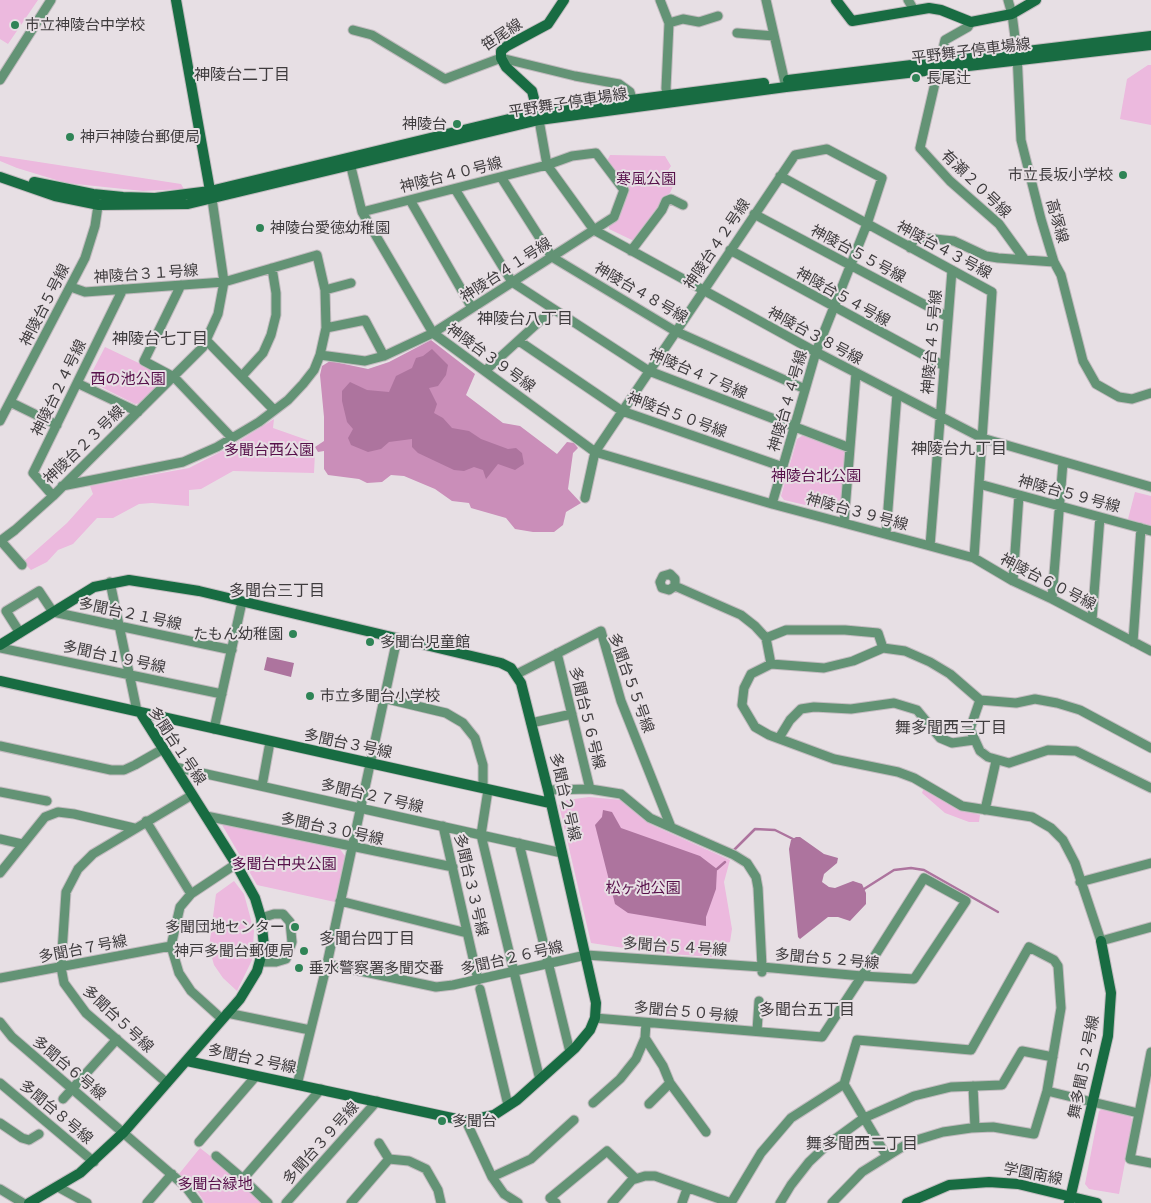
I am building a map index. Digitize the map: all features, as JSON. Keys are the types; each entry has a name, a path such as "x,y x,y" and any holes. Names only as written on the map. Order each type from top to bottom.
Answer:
{"street":[{"path":"0,80 51,0"},
{"path":"176,0 211,195"},
{"name":"笹尾線","path":"353,30 372,35 445,79 500,58 501,52 508,46 548,24 564,0"},
{"path":"660,0 669,23 667,99"},
{"path":"766,0 785,84"},
{"path":"836,0 852,21 929,8 941,10 971,22 1012,14 1036,0"},
{"path":"908,0 914,10"},
{"name":"高塚線","path":"1008,0 1012,14 1017,57 1022,140 1054,262 1061,275 1084,361 1090,376 1096,384 1119,397 1132,399 1151,392"},
{"path":"669,23 683,19 699,22 718,16"},
{"name":"有瀬２０号線","path":"971,22 968,27 945,40 920,148 950,181 999,224 1025,260"},
{"path":"737,33 774,36"},
{"name":"平野舞子停車場線","path":"1017,57 1151,36"},
{"name":"平野舞子停車場線","path":"0,177 55,196 150,205 188,204 211,195 349,160 538,116 785,84 1017,57 1151,45"},
{"path":"500,58 575,76 619,84 630,92 634,103"},
{"path":"500,58 506,67 532,91 538,116"},
{"name":"神陵台３８号線","path":"538,116 547,165 594,230 702,291 982,438 1151,487"},
{"name":"神陵台４２号線","path":"594,452 795,155 827,149 882,178 867,224"},
{"name":"神陵台４０号線","path":"362,212 547,165 572,156 596,153 624,190 614,218 594,230"},
{"name":"神陵台３９号線","path":"349,160 362,212 433,333 594,452 772,504 930,546 940,416"},
{"name":"平野舞子停車場線","path":"0,170 99,200"},
{"name":"神陵台４３号線","path":"780,176 992,292 982,438"},
{"name":"神陵台４８号線","path":"501,177 552,257 675,331 805,388"},
{"name":"神陵台４７号線","path":"455,189 512,282 553,309 649,371 850,448"},
{"name":"神陵台２３号線","path":"22,565 0,540 15,530 53,496 174,377 207,341 218,314 224,282 211,195"},
{"path":"631,251 662,210 666,201 671,199 683,204"},
{"name":"神陵台５号線","path":"0,421 85,258 99,200"},
{"path":"410,200 472,308"},
{"name":"神陵台５５号線","path":"754,214 948,317"},
{"name":"神陵台４４号線","path":"772,504 816,352 867,224"},
{"name":"神陵台４１号線","path":"320,354 365,360 384,356 433,333 594,230"},
{"path":"910,248 915,237 954,242 986,256 1054,262"},
{"name":"神陵台５４号線","path":"730,250 944,366"},
{"name":"神陵台３１号線","path":"71,287 85,292 224,282 317,255 325,290"},
{"path":"242,376 262,353 271,335 276,315 276,293 272,268"},
{"name":"神陵台４５号線","path":"940,416 952,270"},
{"path":"62,486 183,462 232,438 274,410 304,384 314,370 326,328 325,290 351,283"},
{"path":"181,285 144,361 174,377 232,438"},
{"name":"神陵台２４号線","path":"53,496 33,474 123,289"},
{"path":"485,372 553,309"},
{"path":"326,328 365,320 384,356"},
{"path":"207,341 274,410"},
{"name":"神陵台５０号線","path":"519,341 622,411 783,467"},
{"path":"844,523 856,373"},
{"path":"77,383 138,412"},
{"path":"886,534 897,394"},
{"path":"10,402 57,425"},
{"path":"974,558 982,438"},
{"path":"585,498 594,452"},
{"path":"1052,599 1063,462"},
{"name":"神陵台５９号線","path":"979,484 1151,531"},
{"path":"1013,582 1019,495"},
{"path":"1092,620 1100,517"},
{"path":"1133,642 1141,528"},
{"name":"神陵台６０号線","path":"930,546 974,558 1013,582 1052,599 1151,651"},
{"path":"0,646 94,587 110,582 128,580 242,602 501,663 517,674"},
{"path":"110,582 128,673 138,712"},
{"path":"674,586 741,615 766,638 771,664"},
{"path":"20,633 6,611 39,591 53,612"},
{"path":"214,729 242,602"},
{"name":"多聞台２１号線","path":"53,612 232,650"},
{"path":"766,638 786,630 845,630 878,633 883,648"},
{"name":"多聞台５５号線","path":"517,674 601,631 621,701 671,827"},
{"path":"297,1084 327,964 396,638"},
{"name":"多聞台１９号線","path":"0,646 222,694"},
{"path":"1151,748 1080,710 1057,703 1035,699 1016,703 980,700 950,674 930,662 905,651 883,648 853,661 824,668 771,664 751,674 744,688 742,705 755,727 779,738 834,759 898,772 914,778 962,806 1032,817 1051,828 1063,840 1075,863 1101,940 1151,927"},
{"name":"多聞台５６号線","path":"558,653 590,789"},
{"name":"多聞台２号線","path":"187,1061 466,1121 494,1115 508,1105 540,1080 590,1030 595,1018 596,1003 548,790 517,674"},
{"name":"多聞台１号線","path":"0,681 138,712 206,816 255,898 261,918 264,946 260,962 240,999 124,1132 94,1162 58,1187 28,1203"},
{"path":"383,698 446,713 463,723 475,738 485,789 481,835 540,1080"},
{"path":"980,700 970,729 980,751 996,761 1009,763 1048,750 1076,751 1151,788"},
{"path":"779,738 790,720 800,709 814,707 851,710 894,703 917,710 940,738 952,743 974,740"},
{"name":"多聞台３号線","path":"138,712 550,803"},
{"path":"531,723 572,714"},
{"path":"262,786 270,742"},
{"path":"0,746 111,770 124,770 163,749"},
{"path":"985,810 996,761"},
{"name":"多聞台２７号線","path":"175,767 562,853"},
{"name":"多聞台５２号線","path":"548,790 590,789 622,794 650,818 734,855 747,864 756,876 762,970 862,976 914,979 966,901 924,878 862,976"},
{"path":"0,792 47,801"},
{"name":"多聞台５号線","path":"167,1083 74,999 64,983 61,967 66,892 78,869 93,854 192,795"},
{"path":"0,873 46,817 58,812 134,828"},
{"name":"多聞台３０号線","path":"206,816 452,868"},
{"path":"146,822 192,894"},
{"name":"多聞台３３号線","path":"443,826 508,1105"},
{"path":"0,839 22,844"},
{"path":"519,843 570,1052"},
{"path":"1080,882 1151,863"},
{"path":"236,864 192,894 180,907 171,946 179,974 191,991 225,1016 310,1030"},
{"path":"340,901 467,933"},
{"path":"260,962 276,962 286,958 292,942 290,922 283,914 274,914 261,918"},
{"name":"舞多聞５２号線","path":"1070,1200 1108,1036 1111,993 1101,940"},
{"name":"多聞台７号線","path":"0,978 171,946"},
{"path":"612,1203 636,1178 654,1176 686,1189 731,1203 761,1153 786,1124 815,1101 844,1084 856,1040 971,1050 1029,947 1054,960 1058,966 1061,1008 1047,1091 1034,1134 993,1127 975,1128 943,1132 910,1142 886,1155 857,1176 832,1203"},
{"name":"多聞台５４号線","path":"586,955 762,970"},
{"name":"多聞台２６号線","path":"327,964 436,987 479,984 513,972 586,955"},
{"name":"多聞台５０号線","path":"595,1018 822,1037 862,976"},
{"path":"756,1031 759,1001"},
{"name":"多聞台６号線","path":"0,1022 12,1037 172,1174 185,1186 198,1203"},
{"path":"593,1103 620,1079 636,1060 645,1038 646,1023"},
{"path":"645,1038 663,1066 670,1083 706,1132"},
{"path":"63,1099 117,1039"},
{"path":"780,1203 790,1185 821,1151 864,1118 914,1096 951,1087 1002,1085 1022,1051 1053,1056"},
{"path":"1151,1052 1130,1159 1151,1163"},
{"path":"199,1142 256,1076"},
{"name":"多聞台８号線","path":"0,1083 94,1162"},
{"path":"649,1104 670,1083"},
{"path":"844,1084 886,1155"},
{"path":"974,1086 975,1128"},
{"path":"243,1179 321,1089"},
{"path":"1047,1091 1138,1113"},
{"name":"多聞台３９号線","path":"286,1203 377,1101"},
{"path":"492,1177 531,1159 574,1120"},
{"path":"466,1121 492,1177 504,1194 514,1203"},
{"path":"0,1123 22,1138 29,1140 39,1134"},
{"path":"379,1143 389,1159"},
{"path":"556,1203 550,1198 607,1151 636,1178"},
{"path":"216,1156 268,1203"},
{"path":"351,1203 389,1159"},
{"path":"389,1159 409,1161 426,1169 438,1190 441,1203"},
{"path":"147,1203 172,1174"},
{"name":"学園南線","path":"907,1203 949,1185 972,1182 1018,1184 1070,1200 1097,1203"},
{"path":"58,1187 87,1203"},
{"path":"0,1189 23,1203"},
{"path":"682,1203 686,1189"}],"green space":[{"path":"0,0 38,0 8,44 0,39"},
{"path":"1148,65 1151,65 1151,125 1120,119 1127,79"},
{"name":"寒風公園","path":"610,155 665,156 671,166 667,172 676,180 670,193 661,200 634,241 609,229 609,225 619,219 628,192 607,161"},
{"path":"0,156 181,184 184,189 143,191 66,183 17,168 0,161"},
{"name":"西の池公園","path":"105,347 164,375 164,381 142,403 135,404 91,382 90,376"},
{"name":"多聞台西公園","path":"274,419 273,428 310,441 315,452 314,473 233,471 201,489 189,490 189,506 152,503 139,504 113,518 97,518 73,544 58,550 47,562 31,570 23,562 67,523 93,494 90,486 189,468 226,449"},
{"name":"神陵台北公園","path":"805,434 843,449 846,455 842,510 839,513 784,500 781,496 797,439"},
{"path":"1135,492 1151,496 1151,526 1128,519"},
{"path":"924,787 955,807 980,815 979,822 969,822 945,813 922,793"},
{"name":"松ヶ池公園","path":"589,797 622,800 652,825 730,860 724,882 732,929 730,942 712,948 712,957 657,953 591,943 559,805 567,800"},
{"name":"多聞台中央公園","path":"221,823 340,849 345,856 335,902 257,885"},
{"path":"234,881 244,894 254,931 252,960 237,991 223,978 214,965 209,947 216,894"},
{"path":"1103,1109 1130,1115 1133,1121 1119,1194 1089,1189 1085,1184 1099,1111"},
{"name":"多聞台緑地","path":"200,1148 236,1176 262,1203 205,1203 196,1189 179,1174"}],"shaded area":[{"path":"431,340 475,374 466,395 503,423 520,426 557,454 567,442 574,443 578,448 573,453 568,489 581,503 566,512 563,525 554,532 533,532 515,529 506,518 471,508 469,503 452,501 435,489 404,476 391,475 382,482 367,483 359,479 328,475 324,469 324,451 318,452 315,447 324,441 320,375 322,366 330,361 368,369 389,362"},
{"path":"432,349 448,365 446,375 438,386 429,388 437,404 434,413 443,418 452,428 469,431 481,439 508,449 516,448 522,453 524,464 515,470 498,464 486,479 483,470 474,467 464,471 454,470 418,453 412,447 412,439 389,442 381,449 368,452 351,445 348,438 353,429 347,422 342,401 342,391 350,382 367,390 389,392 396,376 412,368 416,358 423,356"},
{"path":"267,657 294,663 291,677 264,670"},
{"path":"603,810 612,812 621,828 700,856 717,869 716,889 706,917 706,926 628,913 615,904 595,825 602,817"},
{"path":"800,837 824,854 838,858 837,863 824,874 822,882 829,887 835,888 853,881 862,884 866,893 866,904 850,921 838,917 828,917 800,939 798,937 789,849 791,840"}],"waterway":[{"path":"733,851 755,829 775,830 793,839"},
{"path":"717,869 725,862"},
{"path":"864,889 894,870 911,868 924,870 998,912"}],"place":[{"name":"市立神陵台中学校","path":"15,25"},
{"name":"長尾辻","path":"916,78"},
{"name":"神陵台","path":"457,124"},
{"name":"神戸神陵台郵便局","path":"70,137"},
{"name":"市立長坂小学校","path":"1123,175"},
{"name":"神陵台愛徳幼稚園","path":"260,228"},
{"name":"たもん幼稚園","path":"293,634"},
{"name":"多聞台児童館","path":"370,642"},
{"name":"市立多聞台小学校","path":"310,696"},
{"name":"多聞団地センター","path":"295,927"},
{"name":"神戸多聞台郵便局","path":"304,951"},
{"name":"垂水警察署多聞交番","path":"299,968"},
{"name":"多聞台","path":"442,1121"}],"district":[{"name":"神陵台二丁目","path":"242,75"},
{"name":"神陵台八丁目","path":"525,319"},
{"name":"神陵台七丁目","path":"160,339"},
{"name":"神陵台九丁目","path":"959,449"},
{"name":"多聞台三丁目","path":"277,591"},
{"name":"舞多聞西三丁目","path":"951,728"},
{"name":"多聞台四丁目","path":"367,939"},
{"name":"多聞台五丁目","path":"807,1010"},
{"name":"舞多聞西二丁目","path":"862,1144"}]}
